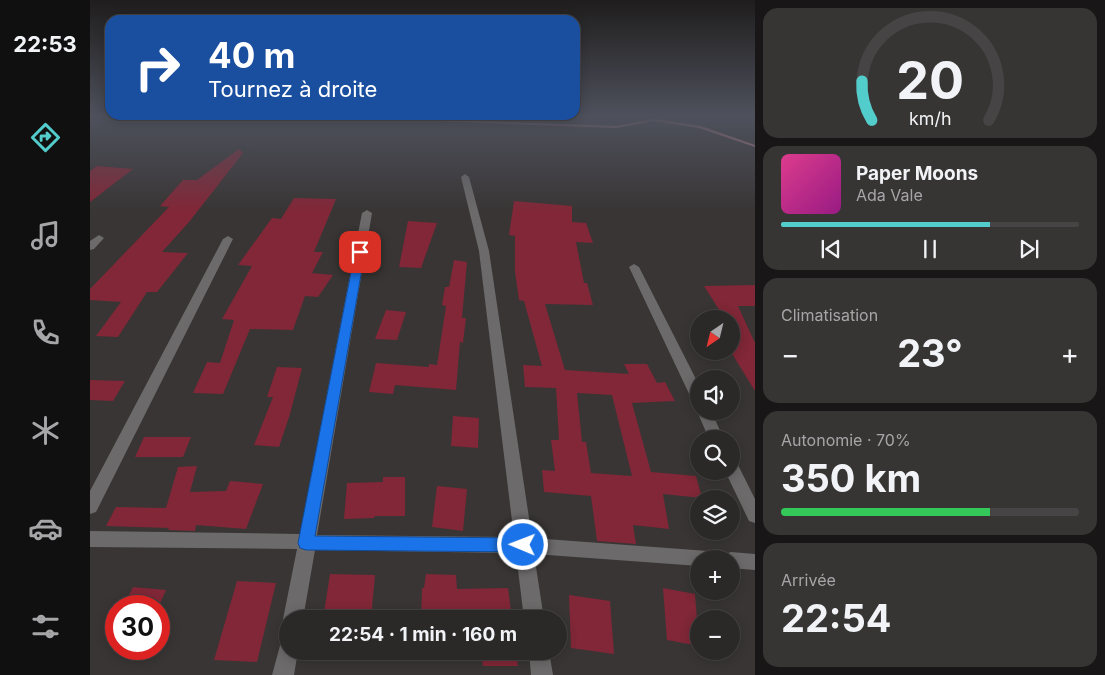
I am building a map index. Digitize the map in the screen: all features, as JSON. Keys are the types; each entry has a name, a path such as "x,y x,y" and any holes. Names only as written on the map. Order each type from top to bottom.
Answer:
{"street":[{"path":"466,177 484,251 533,610"},
{"path":"295,610 367,213"},
{"path":"90,247 99,238"},
{"path":"90,507 228,239"},
{"path":"634,267 690,382"},
{"path":"737,480 755,516"},
{"path":"90,539 523,545 690,558"},
{"path":"740,561 755,562"},
{"path":"283,675 286,660"},
{"path":"540,660 542,675"}],"building":[{"path":"239,149 243,153 189,222 162,252 188,253 157,292 147,292 118,337 96,336 121,302 90,300 90,289 169,207 160,206 183,180 197,180"},
{"path":"97,166 133,169 90,202 90,171"},
{"path":"294,198 336,199 314,252 323,252 312,273 333,275 318,297 305,296 293,330 250,329 223,394 193,393 207,362 220,363 234,320 222,319 252,266 238,265 272,218 281,219"},
{"path":"514,201 572,206 572,222 586,223 593,243 576,242 584,283 587,283 593,305 545,304 565,370 629,374 624,364 647,364 657,383 665,382 675,401 632,403 651,472 690,475 690,480 697,480 700,490 690,490 690,497 663,494 669,529 633,525 636,544 597,541 591,496 544,492 542,470 555,471 551,440 559,440 556,388 525,387 523,365 542,366 524,301 519,300 515,272 515,236 509,235","holes":["577,393 612,395 632,476 591,473 586,442 582,442"]},
{"path":"408,221 437,223 421,268 399,267"},
{"path":"454,260 467,262 462,318 466,318 463,343 460,342 456,390 395,385 393,394 369,392 376,363 429,367 429,364 437,365 446,306 442,305 445,287 449,287"},
{"path":"755,285 755,306 738,306 740,310 719,310 704,286"},
{"path":"386,310 406,312 397,340 375,339"},
{"path":"740,310 755,343 755,391 736,360 740,360"},
{"path":"277,367 302,368 290,414 279,447 254,445 273,397 267,397"},
{"path":"90,380 125,381 113,401 90,400"},
{"path":"453,416 479,418 478,448 451,446"},
{"path":"144,437 191,437 183,457 135,457"},
{"path":"197,466 190,492 226,491 230,481 263,484 246,529 196,525 195,531 168,530 169,528 106,526 116,507 166,508 178,467"},
{"path":"383,477 405,477 405,516 344,519 347,483 383,482"},
{"path":"437,486 467,489 463,531 432,527"},
{"path":"330,574 375,575 372,610 324,610"},
{"path":"426,574 456,575 457,589 508,588 511,610 421,610 422,588 424,588"},
{"path":"237,581 276,583 257,662 214,660"},
{"path":"133,587 166,590 164,595 129,595"},
{"path":"663,588 690,593 690,600 695,600 696,610 690,610 690,644 667,640"},
{"path":"569,595 610,601 614,654 571,648"},
{"path":"482,660 517,660 518,666 483,666"}],"route":[{"path":"360,252 306,543 523,545"}]}
